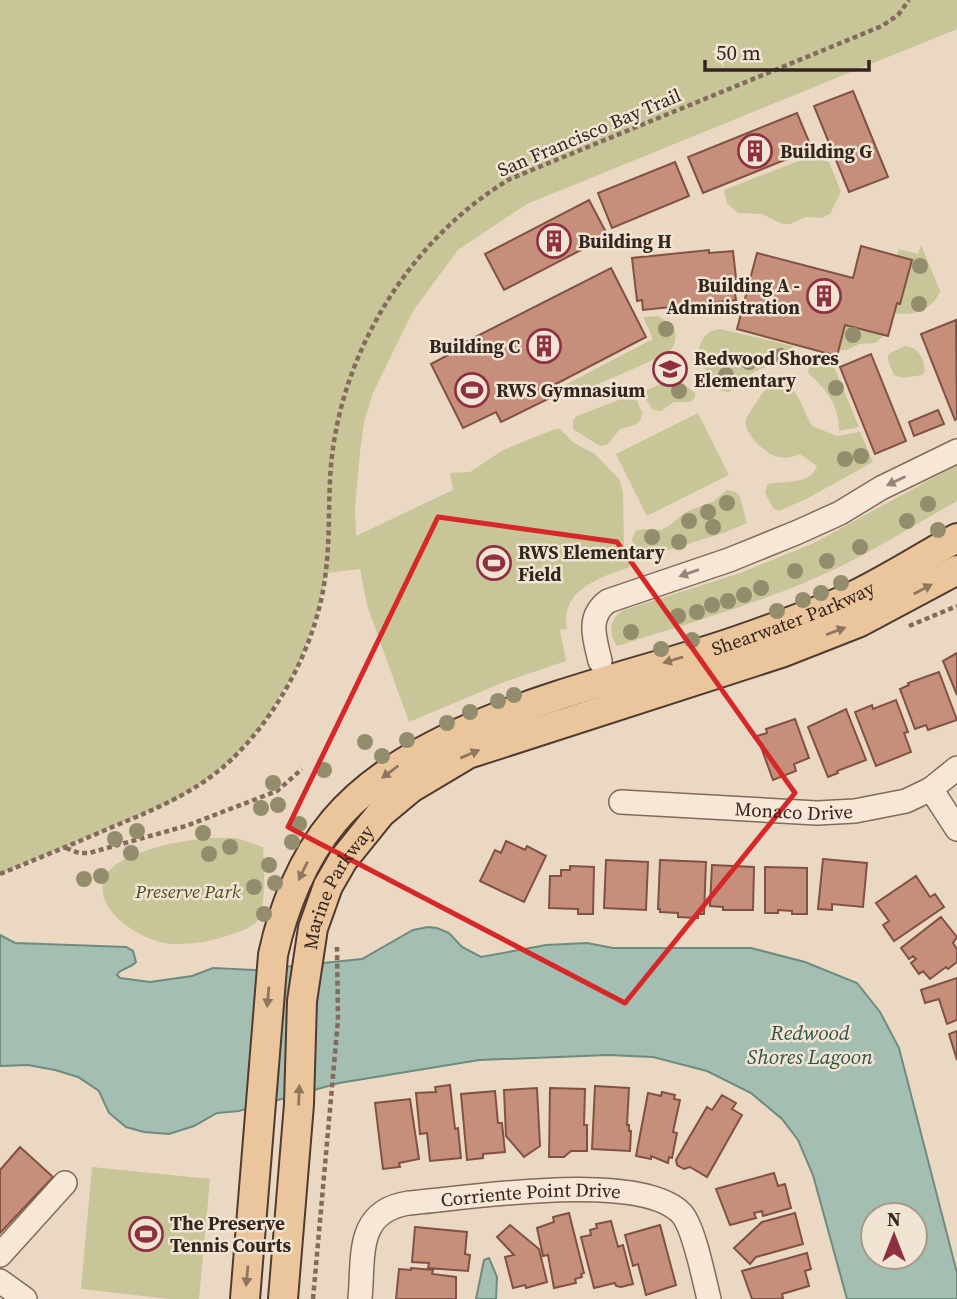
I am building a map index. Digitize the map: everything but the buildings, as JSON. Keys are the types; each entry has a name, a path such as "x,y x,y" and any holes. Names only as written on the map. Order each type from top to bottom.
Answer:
{"main road":[{"name":"Shearwater Parkway","path":"609,670 734,642 842,601 957,538"},
{"name":"Shearwater Parkway","path":"683,684 781,653 860,622 957,570"},
{"path":"609,670 637,684 683,684"},
{"name":"Marine Parkway","path":"245,1299 258,1159 269,989 279,929 301,874 319,841 336,818 388,773 440,742 481,723 586,688 609,670"},
{"name":"Marine Parkway","path":"283,1299 295,1163 302,1001 313,928 328,886 351,848 381,813 411,788 468,754 683,684"}],"street":[{"path":"609,670 593,623 598,611 608,601 798,532 840,513 881,488 957,451"},
{"name":"Monaco Drive","path":"621,802 830,812 906,801 931,789 957,768"},
{"path":"931,789 957,829"},
{"path":"0,1255 65,1183"},
{"name":"Corriente Point Drive","path":"360,1299 368,1229 375,1218 387,1209 409,1203 567,1190 650,1196 670,1203 687,1222 709,1299"},
{"path":"0,1281 25,1299"}],"path":[{"name":"San Francisco Bay Trail","path":"0,874 174,801 231,760 280,697 307,645 322,592 327,562 332,449 344,394 384,307 416,259 438,235 469,207 510,179 882,26 898,15 909,0"},
{"path":"906,627 957,606"},
{"path":"65,848 89,853 186,826 277,791 302,769"},
{"path":"313,1299 338,1020 337,945"}],"highlighted area":[{"path":"438,517 617,542 795,793 625,1003 288,827"}],"green space":[{"path":"0,0 957,0 957,29 527,204 458,250 413,311 373,393 364,422 355,508 356,536 453,490 450,473 470,472 503,450 560,429 574,443 595,454 619,479 623,492 624,547 630,567 585,587 569,604 567,629 560,630 566,661 504,682 409,722 367,605 360,569 326,573 317,614 298,666 263,724 231,760 174,801 0,874"},
{"path":"811,156 829,162 841,192 830,214 822,218 806,217 790,224 782,224 762,214 738,213 727,203 724,190"},
{"path":"921,245 940,291 933,303 922,310 908,314 894,313 897,303 901,304 912,260 897,256 899,249 918,254"},
{"path":"658,316 673,325 674,329 674,344 667,354 564,399 559,388 653,339 643,317"},
{"path":"845,325 884,335 876,343 838,350"},
{"path":"720,329 793,346 789,366 763,368 749,375 729,392 721,391 704,368 699,355 699,348 705,336"},
{"path":"905,346 920,354 925,371 922,375 903,378 894,375 889,355"},
{"path":"812,354 827,357 832,362 859,427 839,431 837,413 831,399 808,373"},
{"path":"669,380 681,382 695,393 695,398 690,402 674,402 661,411 653,410 645,398 645,391"},
{"path":"771,383 786,384 795,393 812,426 837,436 860,432 873,462 779,511 773,508 765,493 767,485 802,480 813,473 817,466 800,454 787,458 773,455 756,443 748,431 746,420 753,408"},
{"path":"629,396 635,397 642,412 641,419 635,425 620,429 607,445 600,446 573,429 573,420 577,416"},
{"path":"698,413 729,475 647,516 616,454"},
{"path":"957,465 957,501 851,561 782,592 727,611 617,646 614,641 611,626 615,617 624,610 740,573 814,543"},
{"path":"727,490 736,492 740,497 747,523 644,558 638,556 632,540 635,531 661,530 686,512 714,501"},
{"name":"Preserve Park","path":"209,838 236,838 263,847 264,896 260,915 254,924 213,940 185,944 167,943 139,934 111,911 105,901 104,880 110,870 120,862 150,849"},
{"name":"The Preserve Tennis Courts","path":"92,1167 210,1179 199,1299 169,1299 81,1289"}],"water":[{"name":"Redwood Shores Lagoon","path":"428,927 449,933 462,947 481,957 546,945 587,943 613,948 751,948 805,962 857,983 880,1012 899,1048 957,1273 957,1299 847,1299 813,1175 798,1140 782,1119 751,1093 707,1071 653,1057 608,1055 479,1060 339,1083 239,1111 217,1113 194,1126 169,1134 126,1127 109,1113 99,1091 78,1077 28,1065 0,1066 0,935 15,943 126,947 133,951 136,962 117,975 120,978 150,982 192,976 213,968 254,970 362,959 413,930"},
{"path":"489,1258 497,1277 496,1299 476,1299 484,1260"}],"place":[{"name":"Building G","path":"755,151"},
{"name":"Building H","path":"554,241"},
{"name":"Building A - Administration","path":"824,296"},
{"name":"Building C","path":"544,346"},
{"name":"Redwood Shores Elementary","path":"670,369"},
{"name":"RWS Gymnasium","path":"472,390"},
{"name":"RWS Elementary Field","path":"494,563"},
{"name":"The Preserve Tennis Courts","path":"146,1234"}]}
